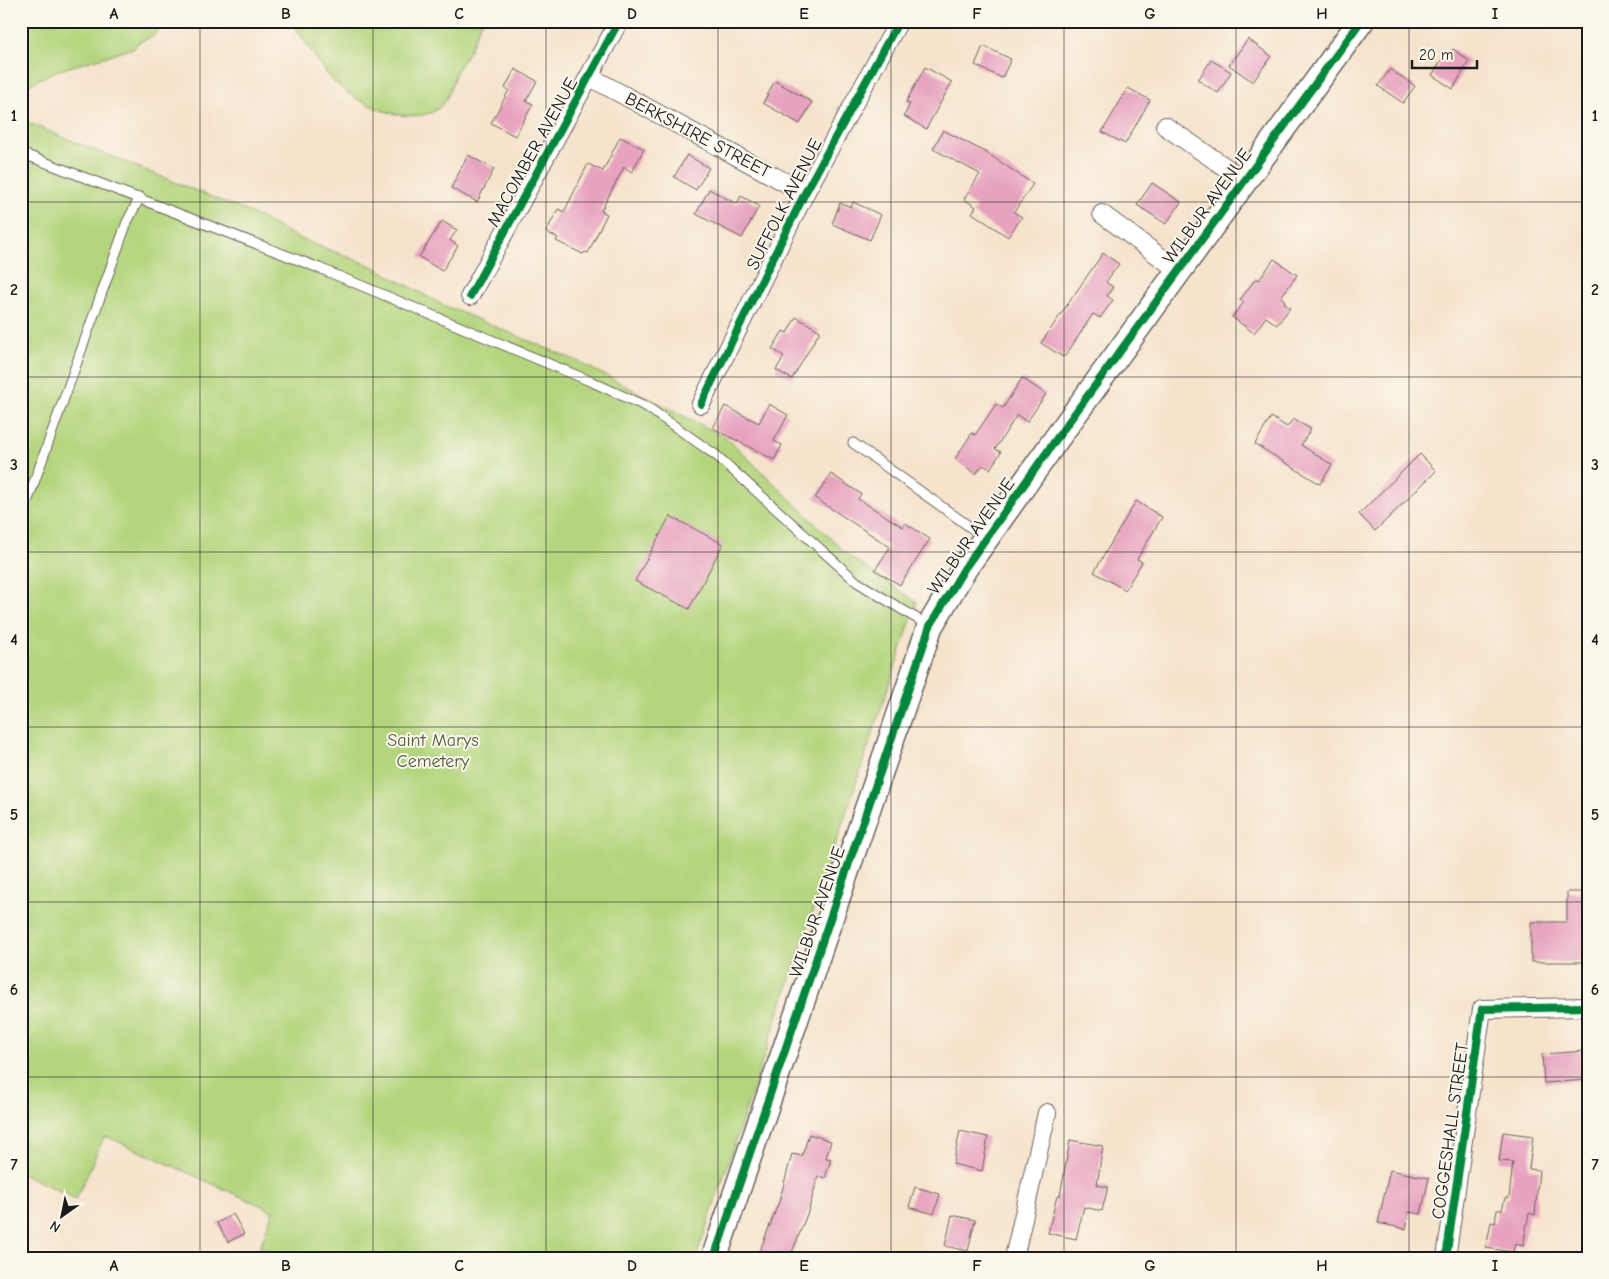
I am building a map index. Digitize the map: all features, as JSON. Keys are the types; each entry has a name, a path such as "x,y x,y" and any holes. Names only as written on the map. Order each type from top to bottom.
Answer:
{"street":[{"name":"MACOMBER AVENUE","path":"470,296 619,21"},
{"name":"SUFFOLK AVENUE","path":"701,404 805,193 899,21"},
{"name":"WILBUR AVENUE","path":"714,1258 930,626 950,590 986,538 1178,270 1361,21"},
{"name":"BERKSHIRE STREET","path":"590,77 805,193"},
{"path":"1165,126 1244,180"},
{"path":"1102,214 1178,270"},
{"name":"COGGESHALL STREET","path":"1446,1258 1482,1009 1588,1007"},
{"path":"1014,1258 1047,1113"}],"lane":[{"path":"21,153 140,197 319,268 590,381 647,407 717,456 857,582 930,626"},
{"path":"21,519 127,222 140,197"},
{"path":"853,443 986,538"}],"green space":[{"path":"21,21 166,21 153,36 139,42 134,48 53,72 29,85 21,86"},
{"path":"291,21 483,21 470,49 456,72 443,104 431,112 416,116 400,115 383,110 366,104 351,95 338,85 323,69"},
{"name":"Saint Marys Cemetery","path":"21,120 251,213 298,238 372,266 441,304 577,361 727,438 849,556 917,602 696,1258 286,1258 260,1247 273,1211 108,1137 104,1137 76,1199 21,1173"}],"building":[{"path":"1248,39 1271,56 1253,82 1229,65"},
{"path":"983,46 1011,59 1002,78 975,65"},
{"path":"1453,49 1469,61 1453,89 1432,75 1442,59 1444,61"},
{"path":"1211,60 1231,72 1218,93 1198,80"},
{"path":"925,67 952,82 926,129 904,116 910,104 906,102"},
{"path":"515,69 537,81 526,101 533,104 515,136 491,123 509,90 505,88"},
{"path":"1390,69 1415,86 1403,103 1378,86"},
{"path":"775,81 812,102 800,124 763,103"},
{"path":"1128,88 1150,100 1125,144 1102,132"},
{"path":"943,130 987,153 1033,184 1014,212 1022,217 1008,237 972,213 976,207 964,199 980,174 933,149"},
{"path":"620,137 644,149 632,172 624,167 601,211 607,214 588,253 585,252 583,254 556,241 558,238 546,232 558,209 564,212 588,164 603,171"},
{"path":"468,155 494,169 477,202 451,188"},
{"path":"687,155 709,168 696,190 674,177"},
{"path":"1152,183 1181,202 1166,224 1137,205"},
{"path":"709,189 737,204 741,196 759,206 742,238 696,214"},
{"path":"853,202 881,215 870,240 832,224 840,203 851,207"},
{"path":"442,221 457,230 450,240 458,246 442,271 419,257"},
{"path":"1103,253 1119,264 1106,282 1113,287 1107,296 1113,300 1100,318 1093,314 1063,357 1041,343"},
{"path":"1274,259 1297,275 1281,297 1290,308 1277,325 1266,317 1254,333 1232,317 1244,302 1240,300 1256,278 1259,280"},
{"path":"796,317 820,331 792,379 776,370 784,356 772,349 783,331 787,333"},
{"path":"1022,378 1046,394 1027,422 1017,415 995,449 1001,452 990,469 983,465 976,474 955,459 972,433 975,435 996,404 1003,408"},
{"path":"769,404 788,415 774,441 782,445 774,460 713,428 725,406 759,423"},
{"path":"1271,417 1287,427 1293,419 1311,429 1301,445 1332,465 1320,484 1255,444"},
{"path":"1420,454 1436,471 1375,531 1359,514"},
{"path":"831,474 861,494 858,499 903,527 905,523 930,539 900,585 875,570 890,547 815,498"},
{"path":"1136,501 1162,517 1137,559 1142,562 1125,590 1094,572"},
{"path":"670,516 723,544 689,609 635,581"},
{"path":"1567,892 1588,892 1588,962 1531,962 1531,922 1567,922"},
{"path":"1587,1051 1588,1080 1544,1083 1542,1054"},
{"path":"960,1131 988,1137 982,1171 953,1164"},
{"path":"1503,1132 1533,1136 1529,1169 1539,1170 1535,1215 1529,1213 1523,1246 1515,1244 1513,1252 1486,1248 1491,1222 1495,1223 1497,1210 1502,1210 1505,1198 1509,1198 1513,1162 1499,1161"},
{"path":"809,1134 831,1141 826,1158 831,1159 825,1178 818,1176 809,1209 790,1258 757,1258 779,1202 792,1154 802,1156"},
{"path":"1070,1140 1103,1146 1097,1185 1108,1187 1102,1211 1084,1207 1076,1239 1048,1233 1057,1196 1060,1196"},
{"path":"1390,1170 1429,1178 1421,1214 1409,1212 1406,1229 1378,1223"},
{"path":"915,1187 940,1194 934,1214 909,1207"},
{"path":"233,1214 244,1234 228,1242 217,1223"},
{"path":"952,1215 975,1220 968,1251 945,1246"}],"cycle path":[{"path":"470,296 619,21"},
{"path":"701,404 805,193 899,21"},
{"path":"714,1258 930,626 964,569 1062,431 1361,21"},
{"path":"1446,1258 1482,1009 1588,1007"}]}
